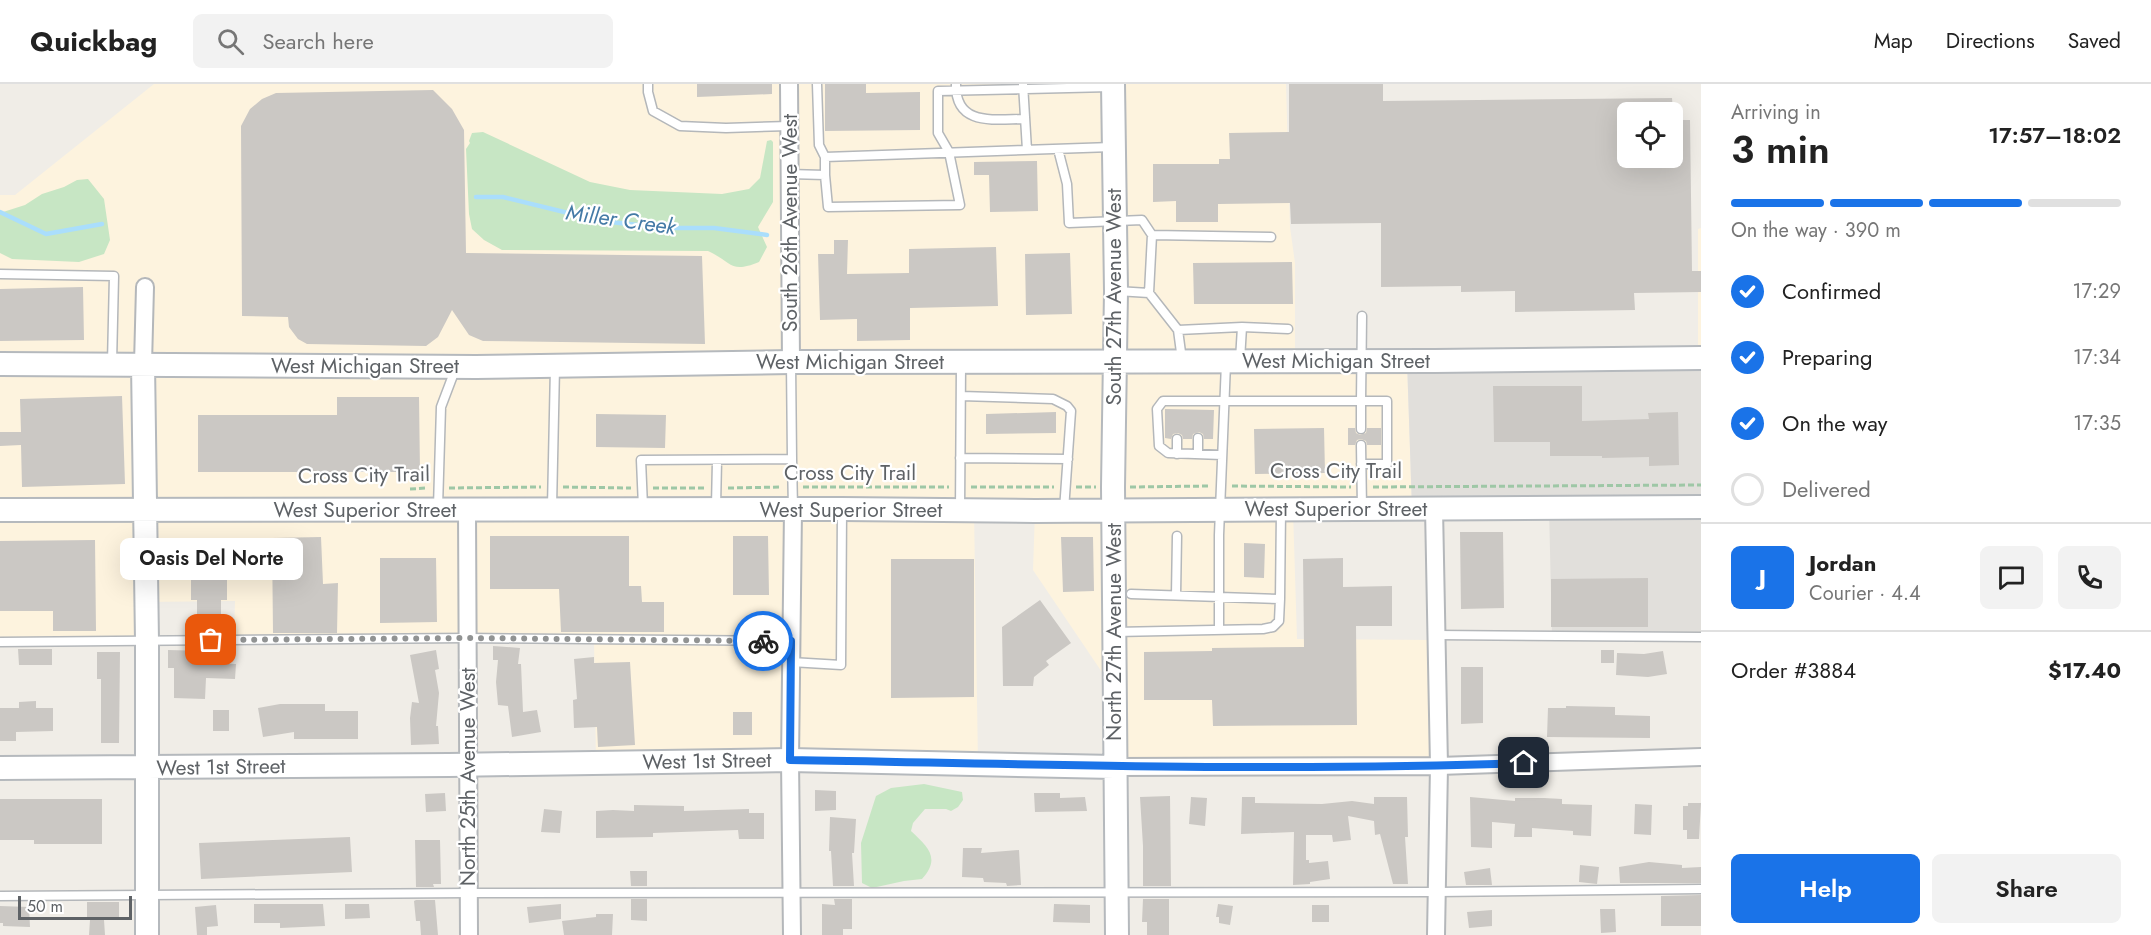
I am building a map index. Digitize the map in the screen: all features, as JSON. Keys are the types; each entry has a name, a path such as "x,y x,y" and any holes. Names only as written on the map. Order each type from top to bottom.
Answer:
{"street":[{"name":"South 26th Avenue West","path":"789,84 790,362"},
{"name":"South 27th Avenue West","path":"1113,86 1116,291 1114,509"},
{"path":"145,287 143,364 148,768 147,935"},
{"name":"West Michigan Street","path":"0,364 456,367 790,362 1701,358"},
{"name":"West Superior Street","path":"0,510 552,511 643,499 716,499 793,510 1281,510 1361,498 1434,508 1701,507"},
{"path":"1434,508 1439,766 1436,935"},
{"name":"North 27th Avenue West","path":"1114,509 1114,767 1117,935"},
{"path":"792,935 790,760 793,510"},
{"name":"North 25th Avenue West","path":"467,511 469,935"},
{"name":"West 1st Street","path":"0,768 790,760 1114,767 1439,766 1701,757"}],"lane":[{"path":"648,84 653,111 680,126 726,128 789,126"},
{"path":"817,84 819,145 825,156 828,207 960,205 949,152 938,133 938,88 1113,86"},
{"path":"1024,86 1027,150"},
{"path":"956,87 956,98 968,114 978,118 1025,119"},
{"path":"825,156 1114,147"},
{"path":"1058,149 1067,184 1069,223 1142,220 1152,236 1149,293 1178,330 1182,361"},
{"path":"789,174 825,175"},
{"path":"1152,236 1271,237"},
{"path":"0,274 114,276 112,364"},
{"path":"1116,291 1149,293"},
{"path":"1361,429 1362,316"},
{"path":"1178,330 1242,327 1288,329"},
{"path":"1219,629 1225,400 1242,327"},
{"path":"960,510 961,361"},
{"path":"790,362 793,510"},
{"path":"552,511 555,365"},
{"path":"438,511 441,407 456,367"},
{"path":"961,396 1053,399 1060,401 1071,411 1064,510"},
{"path":"1222,455 1168,453 1159,446 1157,409 1163,400 1387,401 1387,464 1362,464"},
{"path":"1178,400 1178,412"},
{"path":"1198,400 1198,411"},
{"path":"1177,454 1178,438"},
{"path":"1198,438 1198,454"},
{"path":"1361,445 1361,498"},
{"path":"960,458 1068,459"},
{"path":"643,499 641,460 792,459"},
{"path":"716,499 717,461"},
{"path":"791,662 842,665 842,509"},
{"path":"1115,632 1273,627 1279,621 1281,510"},
{"path":"1176,595 1177,536"},
{"path":"1131,594 1280,599"},
{"path":"1436,635 1701,637"},
{"path":"0,642 467,638 793,641"},
{"path":"0,896 1437,892 1701,889"}],"path":[{"name":"Cross City Trail","path":"408,489 552,487 643,499 716,499 793,487 893,489 1222,486 1361,498 1701,485"}],"shaded area":[{"path":"154,84 1286,84 1290,227 1295,263 1295,360 1407,361 1412,509 1293,510 1297,639 1436,640 1439,766 1114,767 1114,690 1033,570 1035,511 974,510 978,764 596,763 594,640 234,640 235,601 147,602 147,641 0,642 0,195 15,195"},
{"path":"1701,228 1701,358 1698,358 1698,229"},
{"path":"1701,358 1701,637 1552,636 1549,508 1412,509 1407,361"}],"green space":[{"path":"483,132 590,182 630,190 722,194 749,189 760,178 767,141 771,140 773,142 773,202 758,227 767,247 759,262 742,267 736,267 708,251 502,250 484,240 472,229 469,214 466,149 472,133"},
{"path":"88,179 104,199 110,240 104,254 79,262 12,259 0,253 0,213 25,205 42,194 77,180"},
{"path":"924,784 962,792 963,800 951,811 925,809 913,823 911,831 923,842 930,853 931,865 928,872 922,879 872,888 862,883 861,843 876,796 891,788"}],"building":[{"path":"697,84 772,84 772,94 697,97"},
{"path":"825,84 866,84 866,93 920,92 920,130 825,131"},
{"path":"1289,84 1383,84 1383,101 1672,98 1672,102 1617,102 1617,168 1683,168 1683,120 1690,120 1692,271 1701,271 1701,292 1634,293 1635,310 1515,312 1515,291 1461,292 1461,286 1381,287 1381,223 1291,224 1290,203 1218,204 1218,222 1176,222 1176,201 1153,202 1153,164 1219,164 1219,159 1230,159 1229,133 1289,132"},
{"path":"433,90 452,109 464,130 466,253 702,256 705,344 483,341 469,335 452,310 438,337 426,346 307,344 298,339 289,327 288,317 242,316 241,126 250,109 262,99 276,93"},
{"path":"1037,161 1038,211 990,212 989,175 974,175 974,162"},
{"path":"834,240 848,240 847,274 909,273 909,249 996,247 998,306 910,308 910,340 857,341 857,319 820,320 818,254 834,254"},
{"path":"1070,253 1072,314 1026,315 1025,254"},
{"path":"1292,262 1293,304 1194,304 1193,263"},
{"path":"83,287 84,340 0,341 0,289"},
{"path":"1493,386 1582,386 1582,421 1649,419 1648,413 1678,412 1679,465 1649,466 1649,457 1550,456 1550,442 1494,442"},
{"path":"122,396 125,484 22,487 21,445 0,446 0,432 21,432 20,399"},
{"path":"337,397 419,397 420,472 198,472 198,415 337,415"},
{"path":"1165,409 1214,410 1213,439 1204,439 1203,434 1199,432 1193,434 1192,439 1183,439 1178,433 1173,434 1171,439 1165,438"},
{"path":"1056,412 1056,433 986,434 986,414"},
{"path":"596,414 666,415 665,448 596,447"},
{"path":"1324,428 1325,473 1255,474 1254,429"},
{"path":"1348,428 1355,428 1356,433 1360,435 1366,433 1367,428 1381,428 1381,445 1367,445 1366,441 1361,439 1357,440 1355,445 1348,445"},
{"path":"1460,532 1503,532 1504,608 1461,609"},
{"path":"490,536 629,536 629,586 641,586 642,602 664,602 664,632 561,632 559,589 490,589"},
{"path":"733,536 768,536 769,595 733,595"},
{"path":"321,537 323,584 338,583 337,633 273,633 272,538"},
{"path":"1061,537 1093,537 1094,591 1063,592"},
{"path":"95,540 96,631 53,631 53,611 0,611 0,541"},
{"path":"1244,543 1265,544 1264,578 1244,577"},
{"path":"380,558 436,558 437,622 380,623"},
{"path":"1343,558 1343,587 1392,586 1392,626 1356,626 1357,725 1213,726 1212,700 1144,700 1144,652 1212,651 1212,648 1304,647 1303,559"},
{"path":"891,559 974,559 974,697 891,698"},
{"path":"191,571 227,571 227,600 221,600 221,634 197,634 197,600 191,600"},
{"path":"1648,578 1648,627 1551,627 1551,579"},
{"path":"1040,600 1071,643 1046,661 1049,665 1034,677 1033,686 1003,686 1002,627"},
{"path":"493,646 520,648 518,664 521,664 523,712 537,710 541,732 512,737 508,706 498,705 496,682 498,660 493,660"},
{"path":"18,649 52,649 52,665 19,665"},
{"path":"168,650 206,651 206,663 236,664 235,679 206,678 205,699 174,698 174,668 168,668"},
{"path":"436,650 439,669 435,670 439,693 436,726 438,726 439,744 411,745 412,702 419,703 410,655"},
{"path":"1601,650 1614,650 1614,663 1601,663"},
{"path":"1663,651 1667,674 1648,677 1616,675 1617,653 1644,654"},
{"path":"97,652 120,652 119,743 101,743 101,679 97,679"},
{"path":"594,657 594,663 630,662 635,745 598,747 597,727 574,728 573,700 577,699 574,659"},
{"path":"1461,667 1483,667 1483,723 1461,724"},
{"path":"36,701 36,708 53,708 53,731 16,732 16,741 0,741 0,708 19,708 19,702"},
{"path":"280,704 325,704 325,711 358,711 358,739 294,739 294,732 263,737 258,708"},
{"path":"1566,706 1615,707 1615,715 1650,716 1650,738 1547,737 1548,708 1566,708"},
{"path":"213,710 229,710 229,731 213,731"},
{"path":"733,712 752,712 752,735 733,735"},
{"path":"815,790 836,791 836,810 815,811"},
{"path":"445,793 446,811 426,812 425,794"},
{"path":"1034,793 1060,793 1060,798 1085,797 1087,811 1035,812"},
{"path":"1170,796 1171,886 1143,886 1140,797"},
{"path":"1191,797 1207,798 1205,826 1189,824"},
{"path":"1242,797 1255,797 1255,803 1322,804 1352,801 1374,804 1374,797 1407,797 1408,837 1405,837 1408,884 1393,884 1380,834 1375,835 1374,821 1348,816 1351,840 1333,842 1332,835 1306,835 1306,860 1309,860 1309,863 1328,861 1330,879 1293,885 1294,832 1241,834"},
{"path":"1470,797 1515,801 1515,798 1562,799 1562,804 1592,805 1591,836 1573,835 1573,831 1532,828 1532,837 1514,837 1515,824 1492,822 1492,848 1471,847"},
{"path":"0,799 102,799 102,844 34,844 34,840 0,840"},
{"path":"1688,803 1701,803 1699,839 1687,839 1687,830 1683,830 1683,806 1688,806"},
{"path":"1635,804 1652,805 1651,835 1634,834"},
{"path":"634,805 684,806 684,811 749,809 749,813 764,813 764,839 739,839 738,830 653,833 653,837 596,838 596,811 634,811"},
{"path":"544,809 562,811 560,833 541,832"},
{"path":"830,817 856,819 854,853 852,853 854,886 833,886 831,851 829,851"},
{"path":"350,837 352,872 201,879 199,843"},
{"path":"415,840 440,840 441,884 433,884 434,887 416,887"},
{"path":"963,848 982,848 981,853 1019,850 1021,885 1007,886 1006,883 984,882 983,878 962,877"},
{"path":"1649,862 1682,865 1682,868 1701,867 1701,883 1620,883 1619,867"},
{"path":"1580,865 1599,867 1597,884 1579,882"},
{"path":"1490,868 1492,885 1466,885 1464,872"},
{"path":"630,871 647,871 647,886 631,886"},
{"path":"1701,895 1701,926 1661,926 1661,896"},
{"path":"631,899 647,899 647,921 631,920"},
{"path":"834,899 852,899 852,929 843,929 843,935 822,935 822,904 835,905"},
{"path":"1143,899 1169,899 1169,935 1147,935 1147,922 1142,922"},
{"path":"435,900 438,935 421,935 420,921 416,921 414,901"},
{"path":"87,902 119,902 119,920 104,920 105,935 89,935 90,920 87,920"},
{"path":"254,904 323,904 325,926 280,928 280,923 254,923"},
{"path":"345,904 369,904 370,918 345,919"},
{"path":"561,904 561,919 529,923 527,907"},
{"path":"1054,904 1090,905 1090,923 1053,922"},
{"path":"1218,904 1233,906 1230,925 1219,923 1219,917 1216,917"},
{"path":"216,905 218,926 207,927 207,935 197,935 195,907"},
{"path":"1312,905 1329,905 1329,922 1312,922"},
{"path":"0,906 29,907 30,927 3,926 3,923 0,923"},
{"path":"1600,909 1615,909 1616,932 1601,933"},
{"path":"1492,910 1492,926 1469,928 1467,912"},
{"path":"596,914 613,914 612,935 564,935 562,921 596,917"}],"waterway":[{"name":"Miller Creek","path":"476,197 503,197 601,221 666,228 714,228 767,235"},
{"name":"Miller Creek","path":"0,212 46,234 102,224"}],"way so far":[{"path":"211,640 467,638 763,641"}],"place":[{"name":"Oasis Del Norte","path":"211,640"}],"route":[{"path":"763,641 791,641 790,760 1114,767 1439,766 1524,763"}]}
